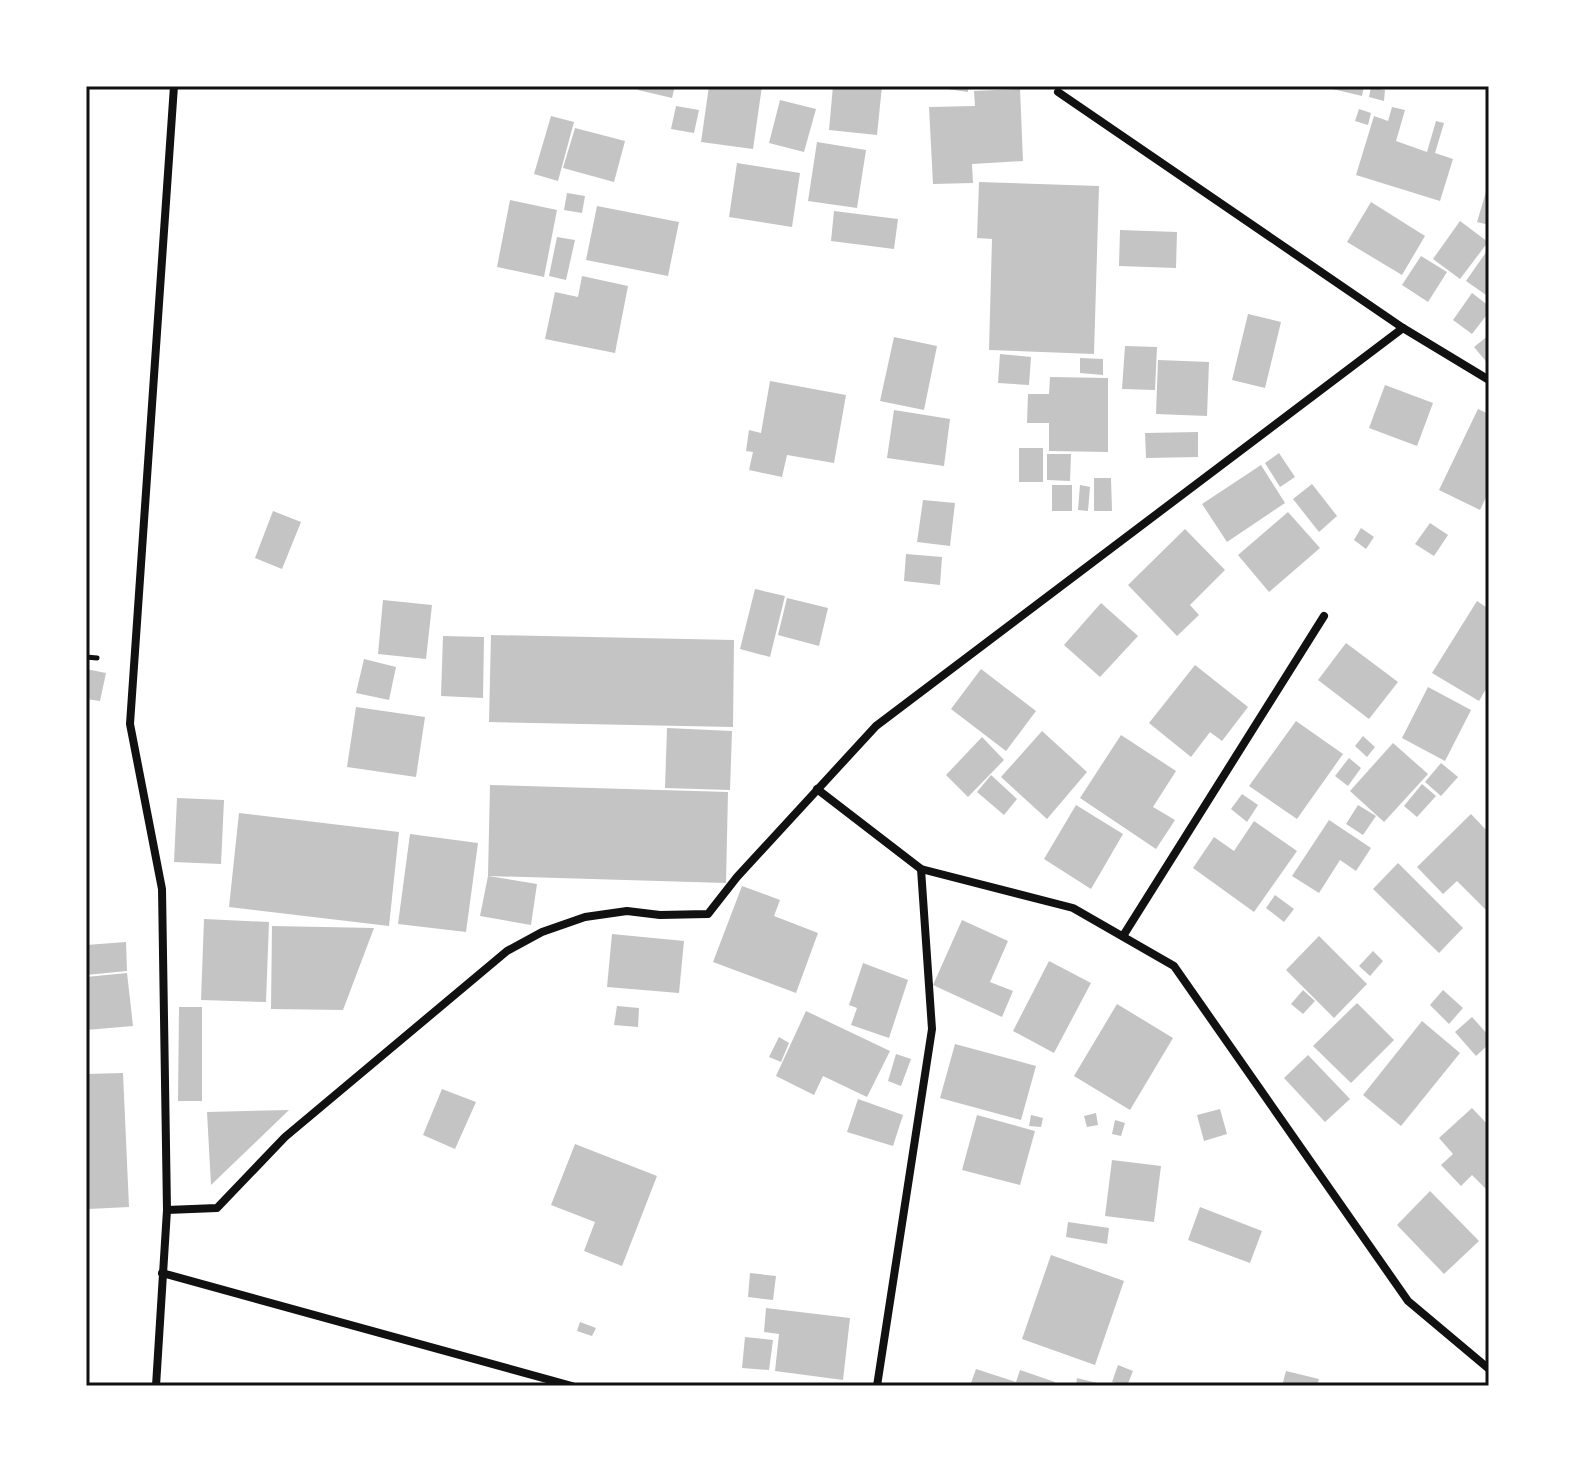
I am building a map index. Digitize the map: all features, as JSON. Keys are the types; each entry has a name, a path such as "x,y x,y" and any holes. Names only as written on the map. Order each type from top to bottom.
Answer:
{"street":[{"path":"156,1386 167,1210 162,889 130,724 174,86"},
{"path":"1058,92 1403,328 1489,380"},
{"path":"167,1210 217,1208 285,1137 507,951 542,932 585,917 627,911 660,915 708,914 876,726 1403,328"},
{"path":"1123,936 1324,616"},
{"path":"817,789 921,869 1073,908 1174,966 1408,1301 1489,1369"},
{"path":"877,1386 932,1029 921,869"},
{"path":"162,1273 572,1386"}],"building":[{"path":"639,86 675,86 672,98 638,90"},
{"path":"709,86 762,86 753,149 701,142"},
{"path":"833,86 882,86 877,135 829,130"},
{"path":"927,86 968,86 968,92"},
{"path":"1320,86 1364,86 1362,96"},
{"path":"1371,87 1385,90 1384,101 1369,97"},
{"path":"1020,89 1023,161 972,164 973,183 933,184 929,107 975,106 974,91"},
{"path":"780,100 816,109 804,152 769,143"},
{"path":"676,106 699,110 694,133 671,129"},
{"path":"1392,107 1405,110 1396,141 1427,152 1436,121 1444,123 1435,153 1453,159 1440,201 1356,175 1374,116 1388,121"},
{"path":"1359,109 1371,113 1368,125 1355,121"},
{"path":"551,116 574,122 558,181 534,174"},
{"path":"575,128 625,141 614,182 563,168"},
{"path":"817,142 866,150 857,208 808,201"},
{"path":"737,163 800,173 792,227 729,217"},
{"path":"979,182 1099,186 1094,354 989,350 992,239 977,238"},
{"path":"1489,185 1489,225 1477,222"},
{"path":"567,193 585,196 582,213 564,210"},
{"path":"510,200 557,210 544,277 497,267"},
{"path":"1371,202 1425,236 1402,275 1347,242"},
{"path":"597,206 679,222 668,276 586,260"},
{"path":"834,211 898,219 894,249 831,241"},
{"path":"1460,221 1488,242 1460,279 1433,259"},
{"path":"1120,230 1177,232 1176,268 1119,266"},
{"path":"557,237 575,240 566,280 549,276"},
{"path":"1489,248 1489,297 1466,281"},
{"path":"1421,256 1447,272 1428,302 1402,285"},
{"path":"582,276 628,286 615,353 545,339 555,292 578,297"},
{"path":"1472,293 1489,306 1489,312 1472,334 1453,320"},
{"path":"1248,314 1281,322 1265,388 1232,380"},
{"path":"1489,335 1489,365 1474,347"},
{"path":"894,337 937,346 924,410 880,401"},
{"path":"1125,346 1157,347 1155,390 1122,389"},
{"path":"1000,354 1031,357 1029,385 998,383"},
{"path":"1080,358 1103,359 1103,375 1080,373"},
{"path":"1158,360 1209,362 1207,416 1156,414"},
{"path":"1050,377 1108,378 1108,452 1049,451 1049,423 1027,423 1028,394 1049,394"},
{"path":"770,381 846,395 834,463 787,455 782,477 749,470 753,452 746,451 749,430 761,433"},
{"path":"1385,385 1433,403 1417,446 1369,428"},
{"path":"1478,409 1489,414 1489,491 1480,510 1439,490"},
{"path":"894,410 950,419 944,466 887,458"},
{"path":"1198,432 1198,457 1146,458 1145,433"},
{"path":"1019,448 1043,448 1043,482 1019,482"},
{"path":"1279,453 1295,477 1280,487 1265,463"},
{"path":"1047,454 1071,454 1070,481 1047,480"},
{"path":"1261,465 1285,503 1227,542 1202,504"},
{"path":"1094,478 1111,478 1112,511 1094,511"},
{"path":"1312,484 1337,516 1319,532 1293,499"},
{"path":"1052,485 1072,485 1072,511 1052,511"},
{"path":"1080,485 1090,487 1088,511 1078,510"},
{"path":"923,500 955,503 950,546 917,542"},
{"path":"273,511 301,522 282,569 255,558"},
{"path":"1288,512 1320,548 1269,592 1238,555"},
{"path":"1430,523 1448,535 1434,556 1415,544"},
{"path":"1361,528 1374,537 1366,549 1354,540"},
{"path":"1185,529 1225,570 1190,605 1199,615 1177,636 1128,585"},
{"path":"906,554 942,557 940,585 904,581"},
{"path":"755,589 785,596 770,657 740,649"},
{"path":"787,598 828,608 819,646 778,635"},
{"path":"383,600 432,605 426,659 378,654"},
{"path":"1477,601 1489,609 1489,684 1479,701 1432,673"},
{"path":"1101,603 1138,636 1100,677 1064,645"},
{"path":"491,635 734,640 733,727 489,722"},
{"path":"443,636 484,637 483,698 441,696"},
{"path":"1346,643 1398,682 1369,719 1318,680"},
{"path":"364,659 396,667 389,700 356,693"},
{"path":"1195,665 1248,707 1222,741 1210,732 1191,757 1149,723"},
{"path":"86,669 106,673 100,701 86,699"},
{"path":"981,669 1036,711 1006,751 951,709"},
{"path":"1428,687 1471,710 1445,761 1402,738"},
{"path":"356,707 425,717 416,777 347,767"},
{"path":"1296,721 1343,754 1297,819 1249,786"},
{"path":"667,728 732,731 730,790 665,788"},
{"path":"1042,731 1087,772 1047,819 1001,777"},
{"path":"1121,735 1176,771 1153,807 1175,820 1156,849 1080,798"},
{"path":"1363,736 1375,747 1367,757 1355,746"},
{"path":"982,737 1004,760 968,797 946,775"},
{"path":"1393,743 1428,774 1384,822 1350,791"},
{"path":"1349,758 1361,768 1348,786 1335,776"},
{"path":"1441,763 1458,777 1441,796 1425,782"},
{"path":"991,775 1017,799 1004,815 977,792"},
{"path":"1422,784 1436,796 1417,817 1404,806"},
{"path":"490,785 728,792 726,883 488,876"},
{"path":"1242,794 1258,805 1247,822 1231,809"},
{"path":"177,798 224,800 221,864 174,862"},
{"path":"1076,805 1123,834 1091,889 1044,859"},
{"path":"1358,805 1376,816 1363,835 1346,824"},
{"path":"239,813 399,832 389,926 229,907"},
{"path":"1471,814 1489,833 1489,913 1457,881 1443,894 1417,867"},
{"path":"1329,820 1371,848 1356,871 1340,860 1319,893 1292,876"},
{"path":"1254,821 1297,851 1254,912 1193,868 1214,837 1234,851"},
{"path":"410,834 478,843 466,932 398,924"},
{"path":"1398,863 1463,928 1439,953 1373,889"},
{"path":"488,876 537,884 531,925 480,916"},
{"path":"742,886 780,900 774,916 818,933 796,993 713,962"},
{"path":"1275,895 1294,909 1284,922 1266,908"},
{"path":"204,919 269,922 266,1002 201,1000"},
{"path":"962,920 1008,941 990,982 1013,991 1002,1017 933,985"},
{"path":"272,926 374,928 343,1010 271,1009"},
{"path":"612,934 684,941 679,993 607,987"},
{"path":"1319,936 1367,984 1334,1018 1286,970"},
{"path":"126,942 127,971 86,975 86,945"},
{"path":"1373,951 1383,961 1370,976 1359,966"},
{"path":"1049,961 1091,983 1054,1053 1013,1031"},
{"path":"863,963 908,980 889,1038 851,1025 857,1008 849,1005"},
{"path":"127,973 133,1026 86,1030 86,977"},
{"path":"1303,990 1315,1001 1303,1014 1291,1004"},
{"path":"1443,990 1463,1008 1449,1024 1430,1005"},
{"path":"1357,1003 1394,1040 1351,1083 1313,1046"},
{"path":"1117,1004 1173,1038 1130,1110 1074,1076"},
{"path":"617,1006 639,1008 638,1027 614,1025"},
{"path":"179,1007 202,1007 202,1101 178,1101"},
{"path":"806,1011 890,1051 867,1097 823,1076 814,1095 776,1076"},
{"path":"1472,1017 1489,1036 1489,1044 1476,1056 1455,1032"},
{"path":"1422,1021 1460,1053 1401,1126 1363,1095"},
{"path":"779,1037 789,1043 781,1062 769,1057"},
{"path":"955,1044 1036,1066 1021,1120 940,1098"},
{"path":"896,1054 911,1059 901,1086 888,1081"},
{"path":"1308,1055 1350,1099 1325,1122 1284,1078"},
{"path":"123,1073 129,1207 88,1209 86,1074"},
{"path":"442,1089 476,1102 455,1149 423,1135"},
{"path":"858,1099 903,1115 893,1146 847,1132"},
{"path":"1472,1108 1489,1126 1489,1192 1472,1175 1461,1186 1441,1165 1453,1154 1439,1138"},
{"path":"1220,1109 1227,1134 1204,1141 1197,1115"},
{"path":"289,1110 211,1185 207,1112"},
{"path":"1096,1113 1098,1125 1087,1127 1084,1116"},
{"path":"977,1115 1035,1131 1020,1185 962,1170"},
{"path":"1031,1115 1043,1118 1041,1127 1029,1126"},
{"path":"1115,1120 1125,1123 1121,1136 1112,1134"},
{"path":"575,1144 657,1176 622,1266 584,1251 595,1222 551,1205"},
{"path":"1112,1160 1161,1166 1154,1222 1105,1216"},
{"path":"1430,1191 1479,1241 1444,1274 1397,1225"},
{"path":"1200,1207 1262,1231 1250,1263 1188,1240"},
{"path":"1068,1222 1109,1228 1107,1244 1066,1237"},
{"path":"1051,1255 1124,1281 1095,1365 1022,1339"},
{"path":"750,1273 776,1276 773,1300 748,1297"},
{"path":"766,1308 850,1318 843,1380 775,1371 779,1334 764,1332"},
{"path":"580,1322 596,1328 592,1336 577,1331"},
{"path":"745,1337 773,1340 769,1370 742,1368"},
{"path":"1118,1365 1133,1371 1127,1386 1112,1382"},
{"path":"976,1369 1016,1382 1020,1370 1055,1382 1054,1386 970,1386"},
{"path":"1286,1371 1319,1379 1317,1386 1282,1386"},
{"path":"1077,1378 1105,1385 1076,1386"}]}
